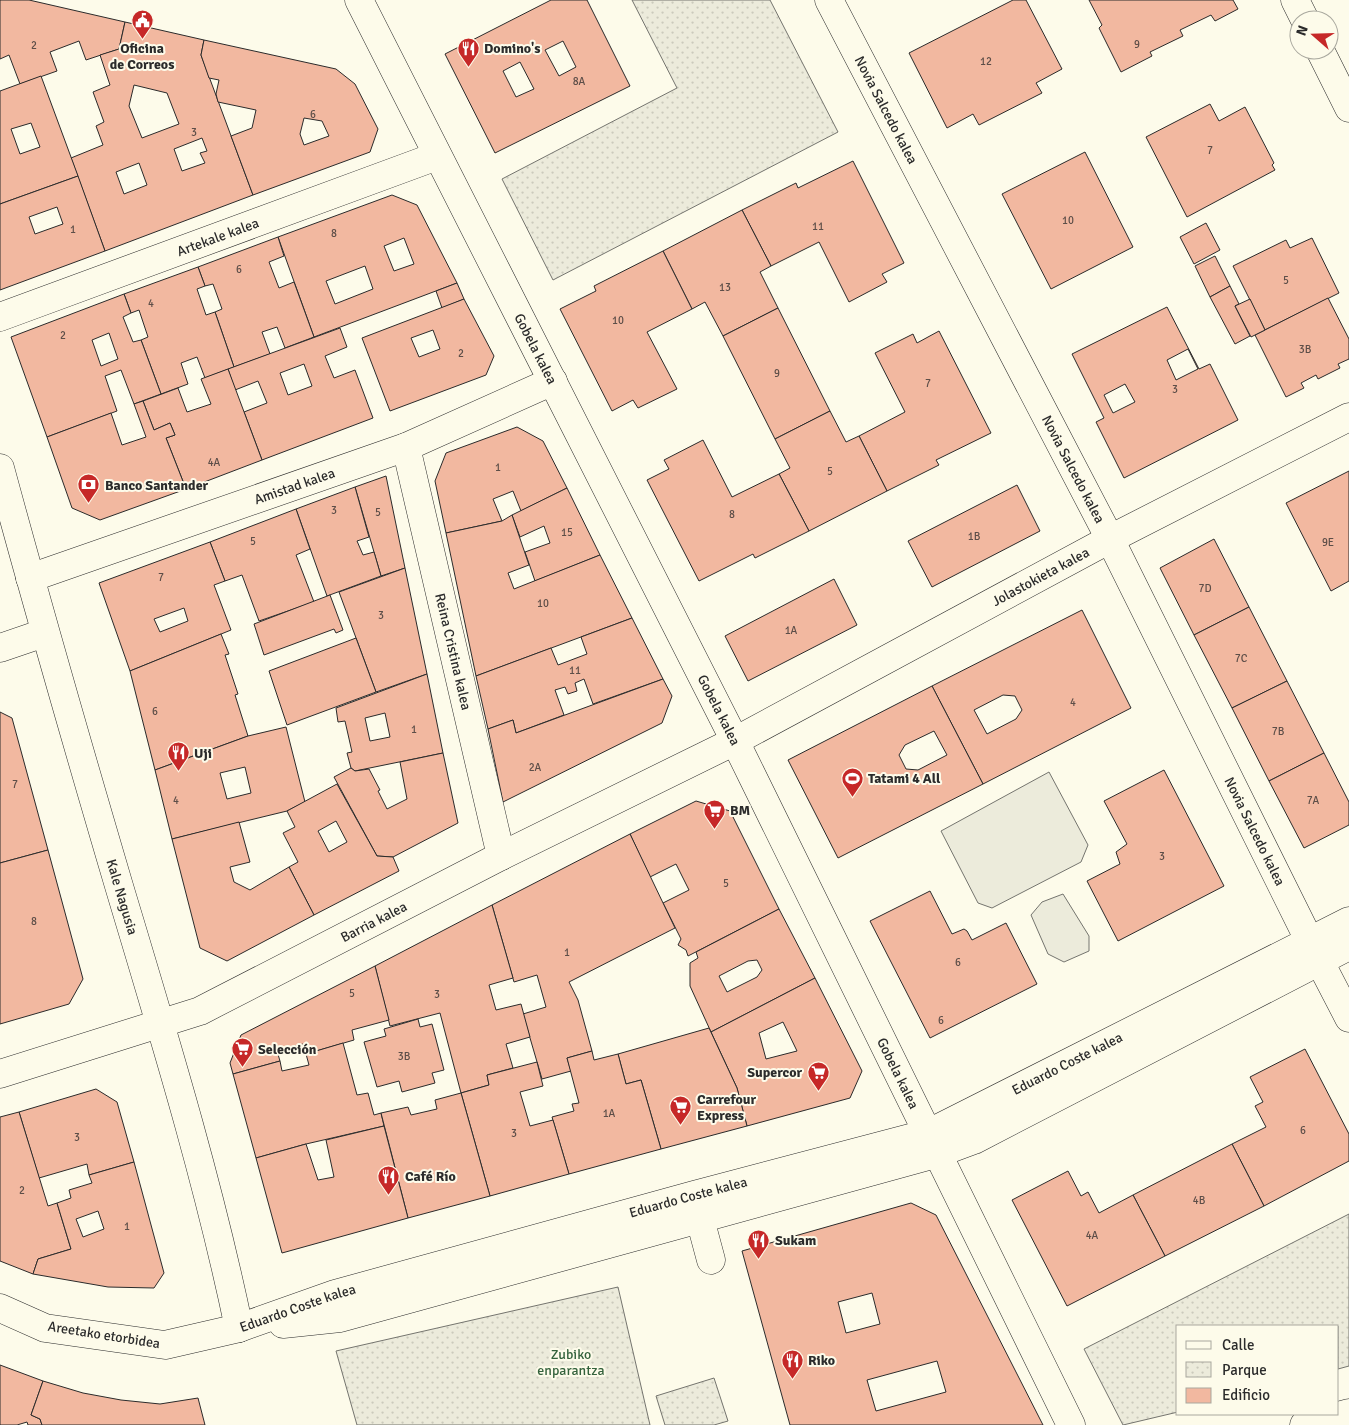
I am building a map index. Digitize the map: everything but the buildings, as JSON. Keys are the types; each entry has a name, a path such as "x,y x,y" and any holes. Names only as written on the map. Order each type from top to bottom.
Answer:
{"street":[{"name":"Gobela kalea","path":"358,0 735,741 1071,1425"},
{"name":"Novia Salcedo kalea","path":"829,0 1110,539 1349,1018"},
{"path":"1325,60 1349,108"},
{"name":"Artekale kalea","path":"0,317 436,156"},
{"name":"Amistad kalea","path":"30,578 406,447 553,380"},
{"name":"Jolastokieta kalea","path":"735,741 1110,539 1349,417"},
{"name":"Reina Cristina kalea","path":"406,447 500,856"},
{"name":"Kale Nagusia","path":"0,468 44,633 160,1025 225,1263 239,1328"},
{"path":"0,648 44,633"},
{"name":"Barria kalea","path":"0,1074 200,1011 500,856 735,741"},
{"name":"Eduardo Coste kalea","path":"239,1328 340,1318 700,1219 934,1143 1315,952 1349,921"},
{"name":"Eduardo Coste kalea","path":"1315,952 1349,946"},
{"name":"Eduardo Coste kalea","path":"239,1328 335,1294 694,1195 934,1143"},
{"path":"700,1219 711,1260"},
{"name":"Areetako etorbidea","path":"0,1308 45,1328 165,1345 239,1328"},
{"path":"1304,1425 1349,1413"}],"green space":[{"path":"632,0 770,0 838,132 553,280 502,179 677,88"},
{"path":"1049,772 1088,845 1081,862 992,908 978,903 941,831"},
{"path":"1063,894 1089,936 1089,951 1064,962 1048,954 1031,915 1042,902"},
{"path":"1349,1214 1349,1366 1339,1369 1339,1325 1176,1325 1176,1412 1123,1425 1084,1349"},
{"name":"Zubiko enparantza","path":"618,1287 650,1425 357,1425 336,1351"},
{"path":"714,1378 728,1421 714,1425 665,1425 656,1396"}],"place":[{"name":"Oficina de Correos","path":"142,39"},
{"name":"Domino's","path":"468,67"},
{"name":"Banco Santander","path":"89,504"},
{"name":"Uji","path":"178,772"},
{"name":"Tatami 4 All","path":"852,797"},
{"name":"BM","path":"714,829"},
{"name":"Selección","path":"242,1068"},
{"name":"Supercor","path":"818,1091"},
{"name":"Carrefour Express","path":"681,1126"},
{"name":"Café Río","path":"389,1195"},
{"name":"Sukam","path":"759,1259"},
{"name":"Riko","path":"792,1379"}]}
